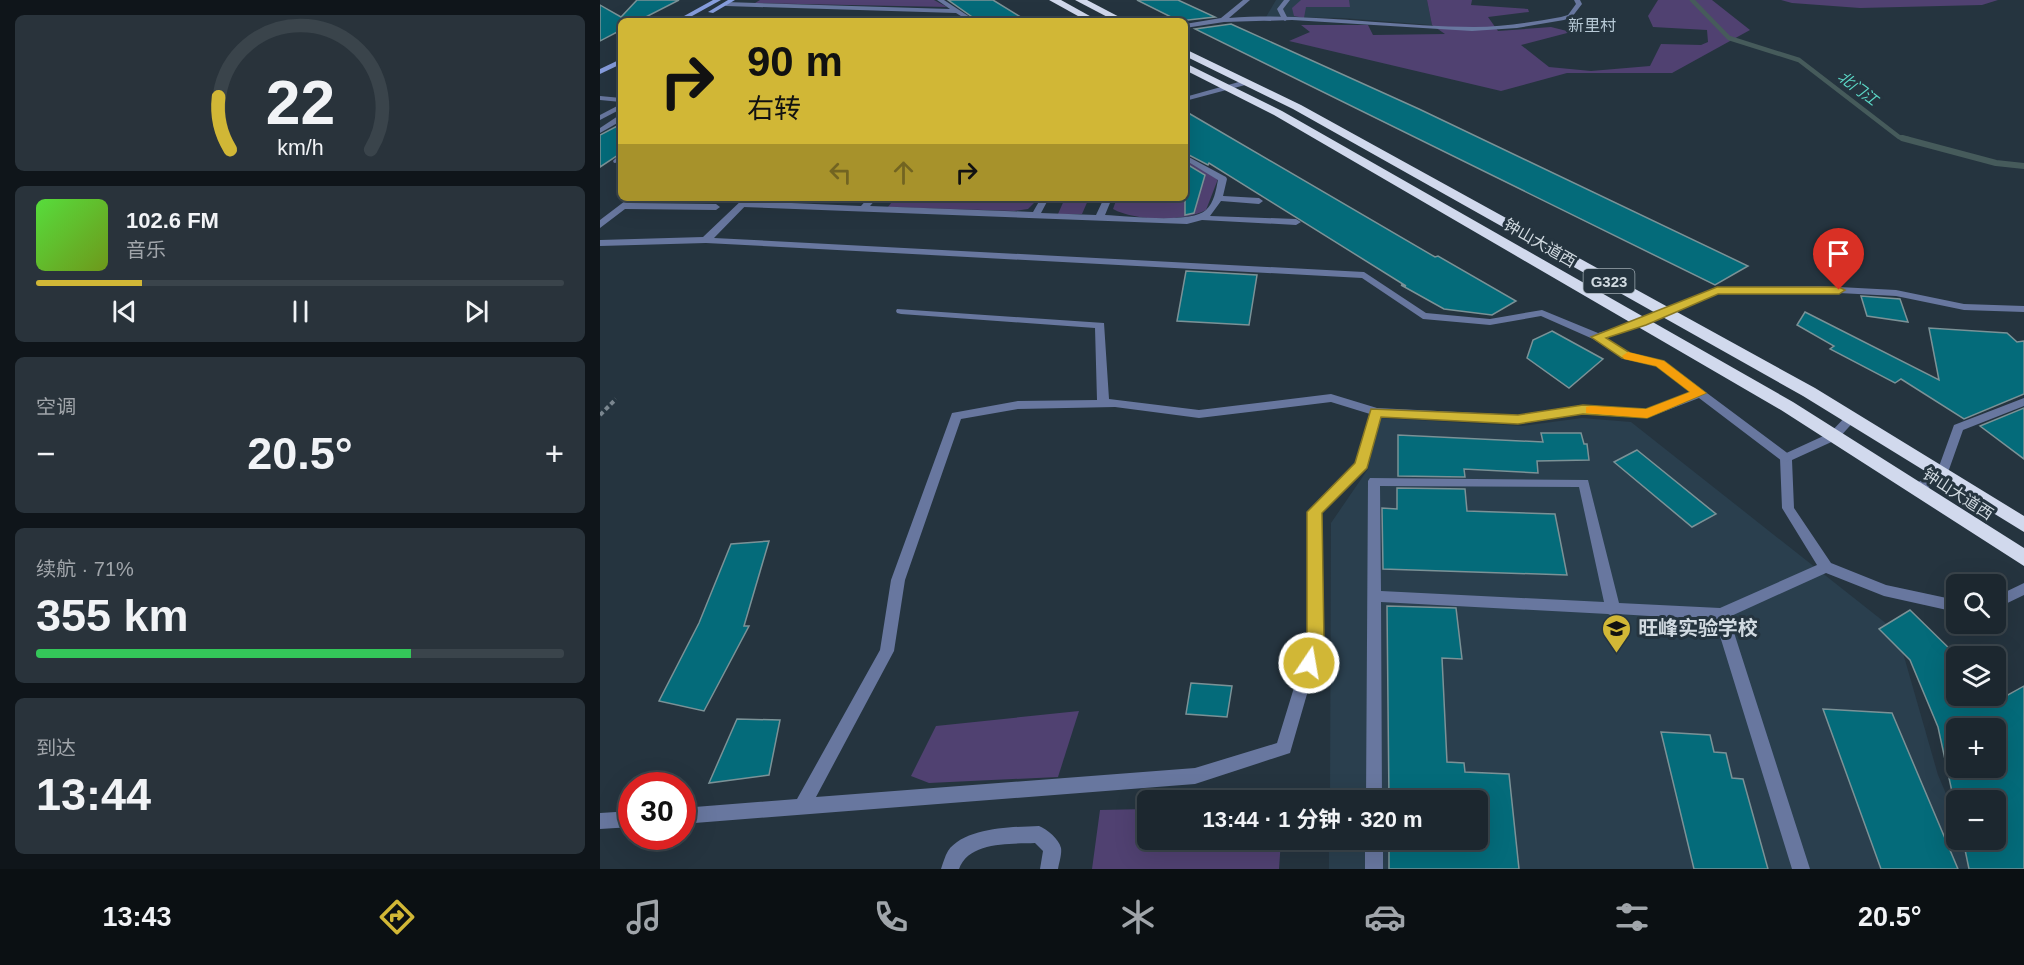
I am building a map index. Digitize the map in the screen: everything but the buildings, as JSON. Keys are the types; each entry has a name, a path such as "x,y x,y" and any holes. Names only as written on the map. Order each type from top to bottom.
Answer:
{"highway":[{"path":"1054,0 1089,18"},
{"path":"1080,0 1116,18"},
{"name":"钟山大道西","path":"1188,53 1297,107 1665,312 1851,418 2024,525"},
{"name":"钟山大道西","path":"1188,68 1278,113 1642,323 1834,436 2024,558"}],"main road":[{"path":"684,18 717,0"},
{"path":"700,18 729,2"},
{"path":"600,63 618,54"},
{"path":"600,72 618,63"}],"street":[{"path":"940,0 969,18"},
{"path":"1221,21 1237,5 1247,0"},
{"path":"1285,20 1280,9 1287,0"},
{"path":"1188,26 1221,21 1341,20 1470,29 1506,28 1570,16 1579,4 1577,0"},
{"path":"729,2 957,10"},
{"path":"1188,98 1246,82"},
{"path":"600,98 618,100"},
{"path":"600,118 618,108"},
{"path":"600,131 618,120"},
{"path":"1188,159 1223,179 1215,208 1205,218"},
{"path":"1218,198 1259,201"},
{"path":"600,225 628,201"},
{"path":"706,240 746,201 862,210 1187,221 1205,218 1296,222"},
{"path":"862,210 870,201"},
{"path":"1035,216 1043,201"},
{"path":"1099,218 1107,201"},
{"path":"622,206 716,207"},
{"path":"600,243 706,240 1364,275 1423,316 1490,322 1542,313 1597,337 1626,356 1660,363 1786,458"},
{"path":"1597,337 1642,323 1717,290 1820,289 1896,293 1964,307 2024,309"},
{"path":"901,311 1100,326 1103,404"},
{"path":"802,807 887,651 898,580 956,416 1018,405 1103,404 1199,414 1331,398 1376,412 1518,419 1583,410 1647,414 1700,393"},
{"path":"1917,489 1942,474 1958,428 2024,402"},
{"path":"696,815 1195,776 1284,748 1316,642 1314,512 1362,465 1376,412"},
{"path":"1786,458 1834,436 1851,418"},
{"path":"1786,458 1788,508 1826,567 1884,590 1946,604"},
{"path":"1374,790 1374,481 1584,483 1613,610"},
{"path":"1374,596 1721,614 1826,567"},
{"path":"2006,598 2024,589"},
{"path":"1721,614 1801,869"},
{"path":"600,821 618,820"},
{"path":"950,869 951,862 975,840 1039,834 1052,848 1049,869"},
{"path":"1374,850 1374,869"}],"path":[{"path":"600,415 616,399"}],"shaded area":[{"path":"760,0 934,0 947,7 755,3"},
{"path":"1276,0 1427,0 1432,25 1342,18 1266,17"},
{"path":"1301,0 1349,0 1350,7 1306,7 1304,18 1294,16 1292,8"},
{"path":"1427,0 1472,0 1471,5 1528,9 1529,12 1488,17 1498,31 1551,27 1571,32 1521,45 1549,67 1591,71 1650,66 1661,44 1701,45 1708,42 1707,30 1653,27 1648,16 1658,0 1712,0 1750,30 1672,73 1567,73 1501,91 1289,41 1310,32 1301,25 1368,25 1373,35 1445,34 1432,25"},
{"path":"1781,0 1998,0 1982,5 1860,8 1792,3"},
{"path":"1188,162 1218,179 1206,210 1197,214 1185,217 1146,218 1113,209 1116,201 1188,201"},
{"path":"893,201 1036,201 1028,209 1014,211 888,207"},
{"path":"1064,201 1088,201 1082,214 1058,214"},
{"name":"旺峰实验学校","path":"1380,418 1522,426 1582,418 1631,422 1897,632 1938,775 1946,794 1946,850 1970,850 1979,869 1329,869 1329,850 1488,850 1488,790 1330,790 1331,523 1368,469"},
{"path":"1079,711 1058,777 929,783 911,776 936,726"},
{"path":"1137,809 1137,850 1280,850 1279,869 1092,869 1100,810"}],"waterway":[{"name":"北门江","path":"1692,0 1729,38 1799,60 1899,137 1908,139"},
{"name":"北门江","path":"1902,138 1996,163 2024,166"}],"slow traffic":[{"path":"1591,410 1647,414 1700,393 1660,363 1628,356"}],"place":[{"name":"旺峰实验学校","path":"1617,654"}],"district":[{"name":"新里村","path":"1592,25"}],"route":[{"path":"1309,663 1316,642 1314,512 1362,465 1376,412 1518,419 1583,410 1647,414 1700,393 1660,363 1626,356 1597,337 1642,323 1717,290 1839,290"}]}
